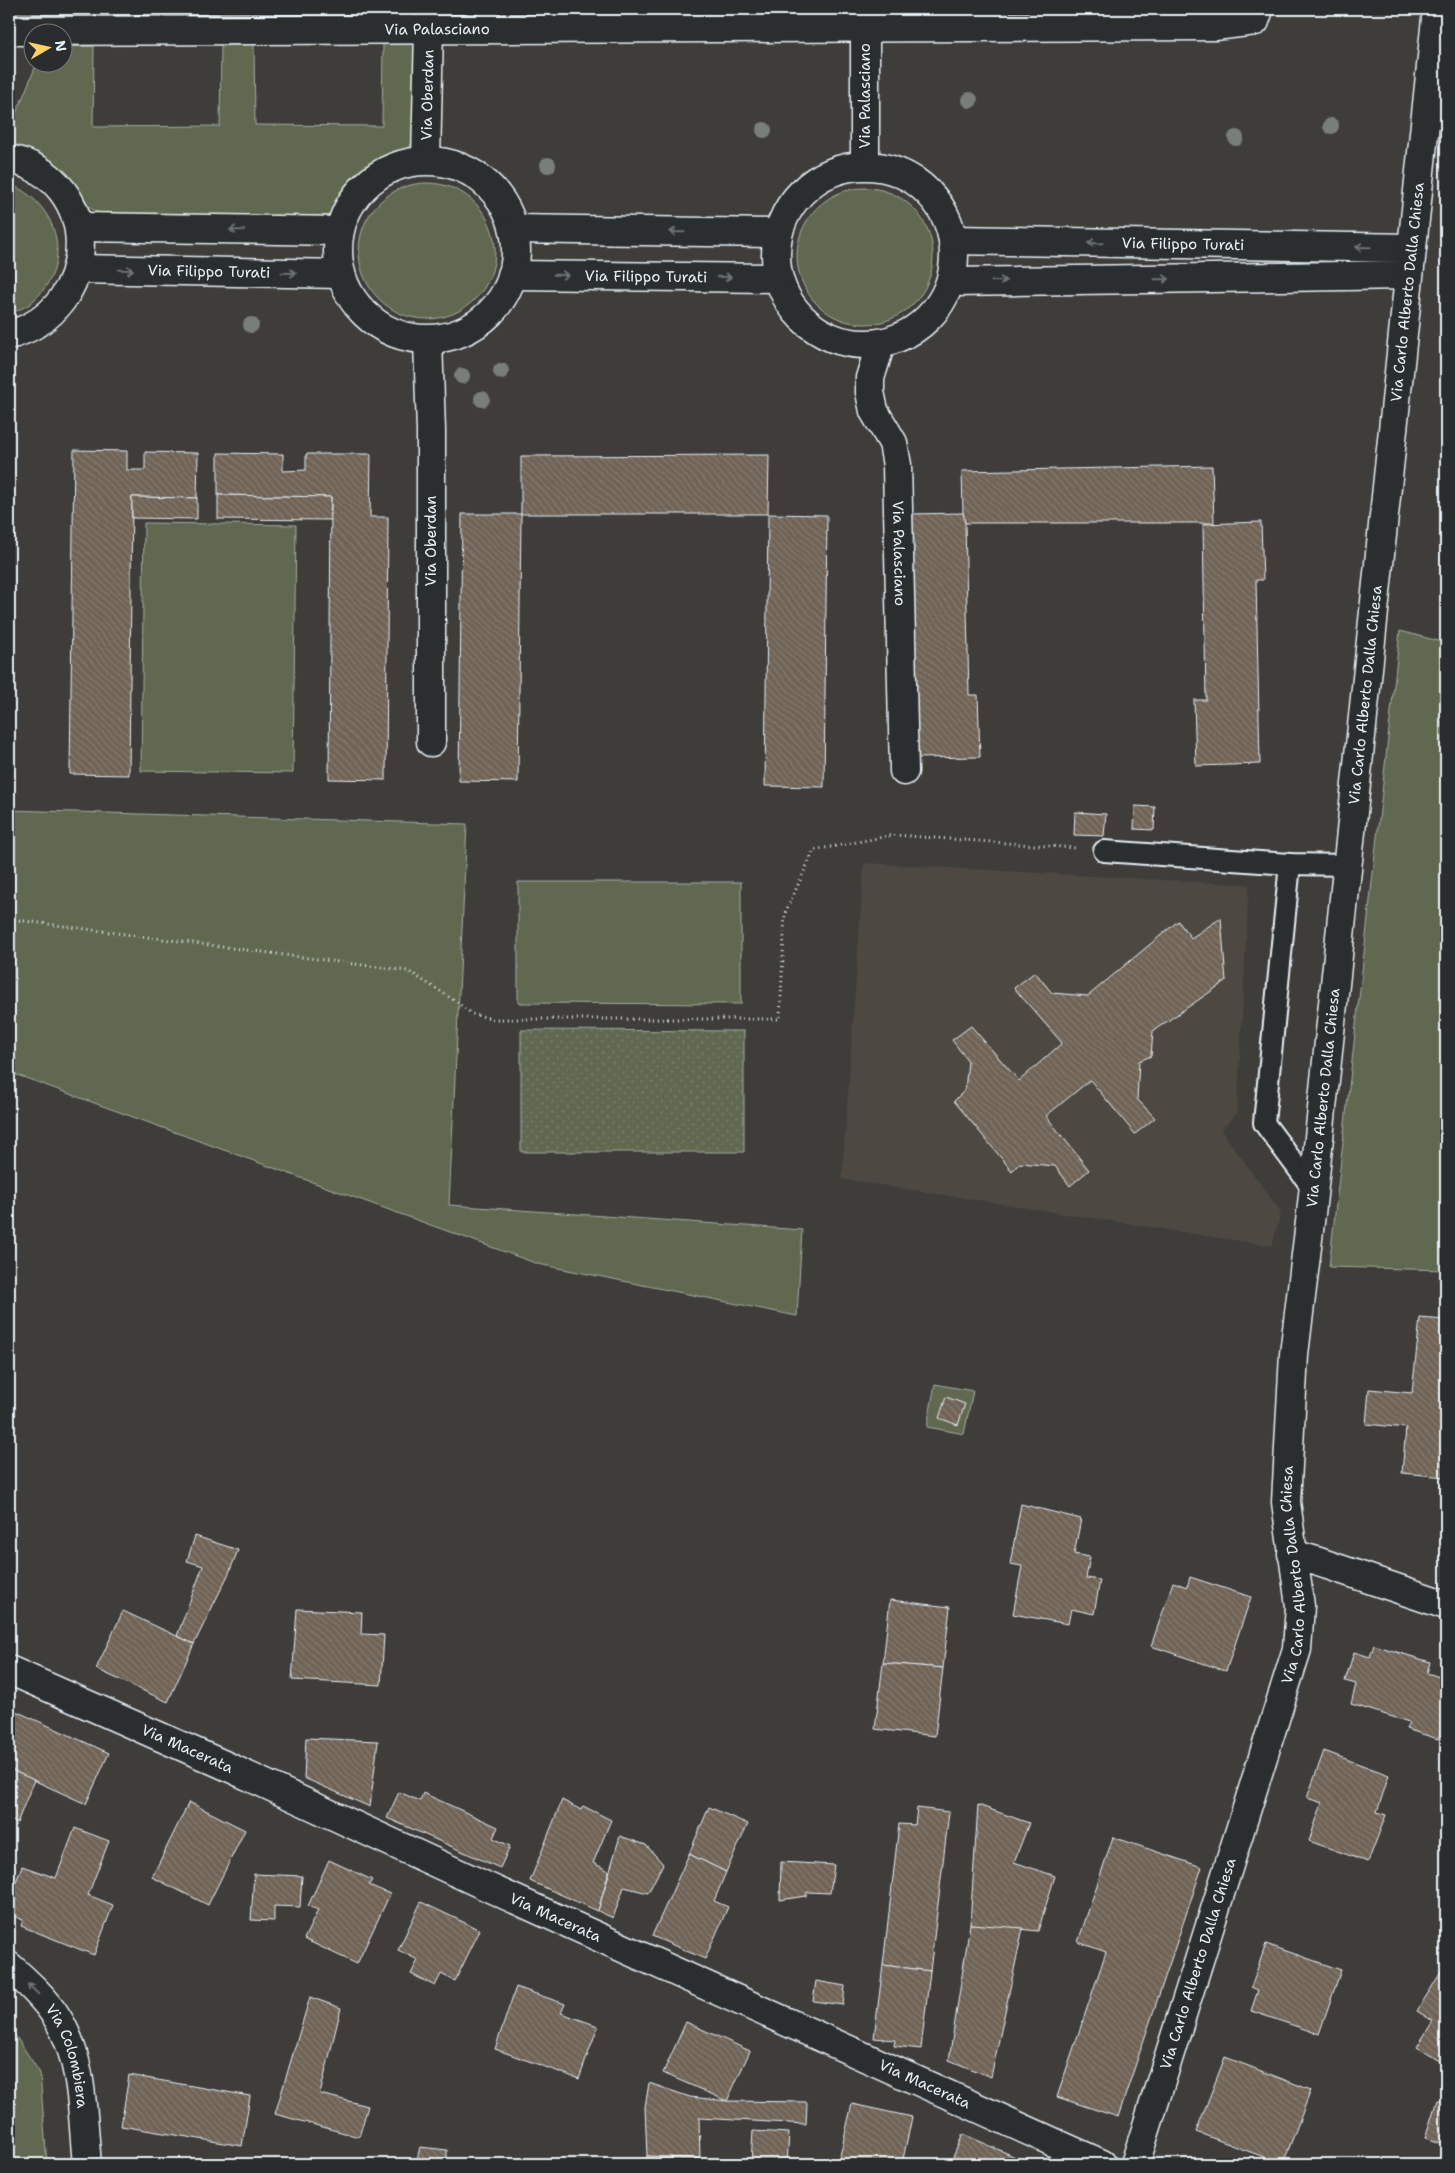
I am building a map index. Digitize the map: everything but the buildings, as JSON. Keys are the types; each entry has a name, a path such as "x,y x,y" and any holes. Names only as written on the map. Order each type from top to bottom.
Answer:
{"street":[{"name":"Via Palasciano","path":"9,31 412,23 488,19 865,18 1215,26 1254,21 1259,9"},
{"name":"Via Carlo Alberto Dalla Chiesa","path":"1134,2164 1297,1648 1300,1606 1286,1502 1294,1354 1314,1190 1437,9"},
{"name":"Via Palasciano","path":"865,18 865,165"},
{"name":"Via Oberdan","path":"412,23 426,160"},
{"path":"9,159 27,164 54,183 65,195 79,227 80,254 77,269 68,292 53,311 33,326 9,334"},
{"path":"426,160 453,164 482,179 504,204 514,229 516,245 512,275 501,299 484,318 462,332 449,337 428,340 395,334 371,320 352,299 341,274 337,251 338,231 350,203 357,193 372,179 400,164 426,160"},
{"path":"865,165 895,170 921,185 932,196 948,222 953,240 954,265 951,282 936,308 925,321 897,338 881,343 847,343 817,331 793,308 778,278 775,263 778,233 790,206 810,184 836,170 865,165"},
{"path":"79,227 338,231"},
{"path":"514,229 778,233"},
{"name":"Via Filippo Turati","path":"953,240 1412,248"},
{"name":"Via Filippo Turati","path":"77,269 341,274"},
{"name":"Via Filippo Turati","path":"512,275 778,278"},
{"path":"951,282 1408,275"},
{"name":"Via Oberdan","path":"428,340 431,430 431,742"},
{"name":"Via Palasciano","path":"881,343 870,378 870,392 874,411 893,443 897,465 904,771"},
{"path":"1292,1554 1316,1560 1446,1604"},
{"name":"Via Macerata","path":"9,1670 222,1764 492,1889 1102,2164"},
{"name":"Via Colombiera","path":"9,1966 36,1992 57,2017 74,2053 87,2164"}],"lane":[{"path":"1104,851 1290,864 1347,865"},
{"path":"1290,864 1264,1123 1314,1190"}],"path":[{"path":"9,919 408,971 454,1000 472,1014 494,1019 780,1018 785,913 814,850 894,835 1104,851"}],"shaded area":[{"path":"864,863 1249,885 1237,1113 1221,1130 1281,1212 1272,1246 842,1179"}],"green space":[{"path":"9,9 50,9 50,14 9,13"},
{"path":"414,43 412,143 406,150 380,162 358,178 340,200 331,216 106,215 91,208 63,174 11,148 13,121 33,72 72,72 72,47 94,46 93,127 220,126 221,46 254,44 255,125 382,126 383,44"},
{"path":"427,183 453,189 475,203 489,225 495,251 489,277 475,299 453,313 427,319 401,313 379,299 365,277 359,251 365,225 379,203 401,189"},
{"path":"9,184 26,193 39,204 49,219 55,234 57,251 55,268 47,284 29,304 9,314"},
{"path":"865,188 891,194 913,208 927,230 933,256 927,282 913,304 891,318 865,324 839,318 817,304 803,282 797,256 803,230 817,208 839,194"},
{"path":"144,523 296,525 293,773 141,771"},
{"path":"1400,631 1446,643 1446,1270 1329,1267"},
{"path":"9,810 467,824 449,1205 802,1230 797,1316 538,1264 9,1072"},
{"path":"518,882 741,882 741,1004 518,1003"},
{"path":"521,1030 744,1031 744,1152 521,1152"},
{"path":"935,1384 973,1391 964,1434 927,1427"},
{"path":"9,2026 40,2073 47,2164 9,2164"}]}
